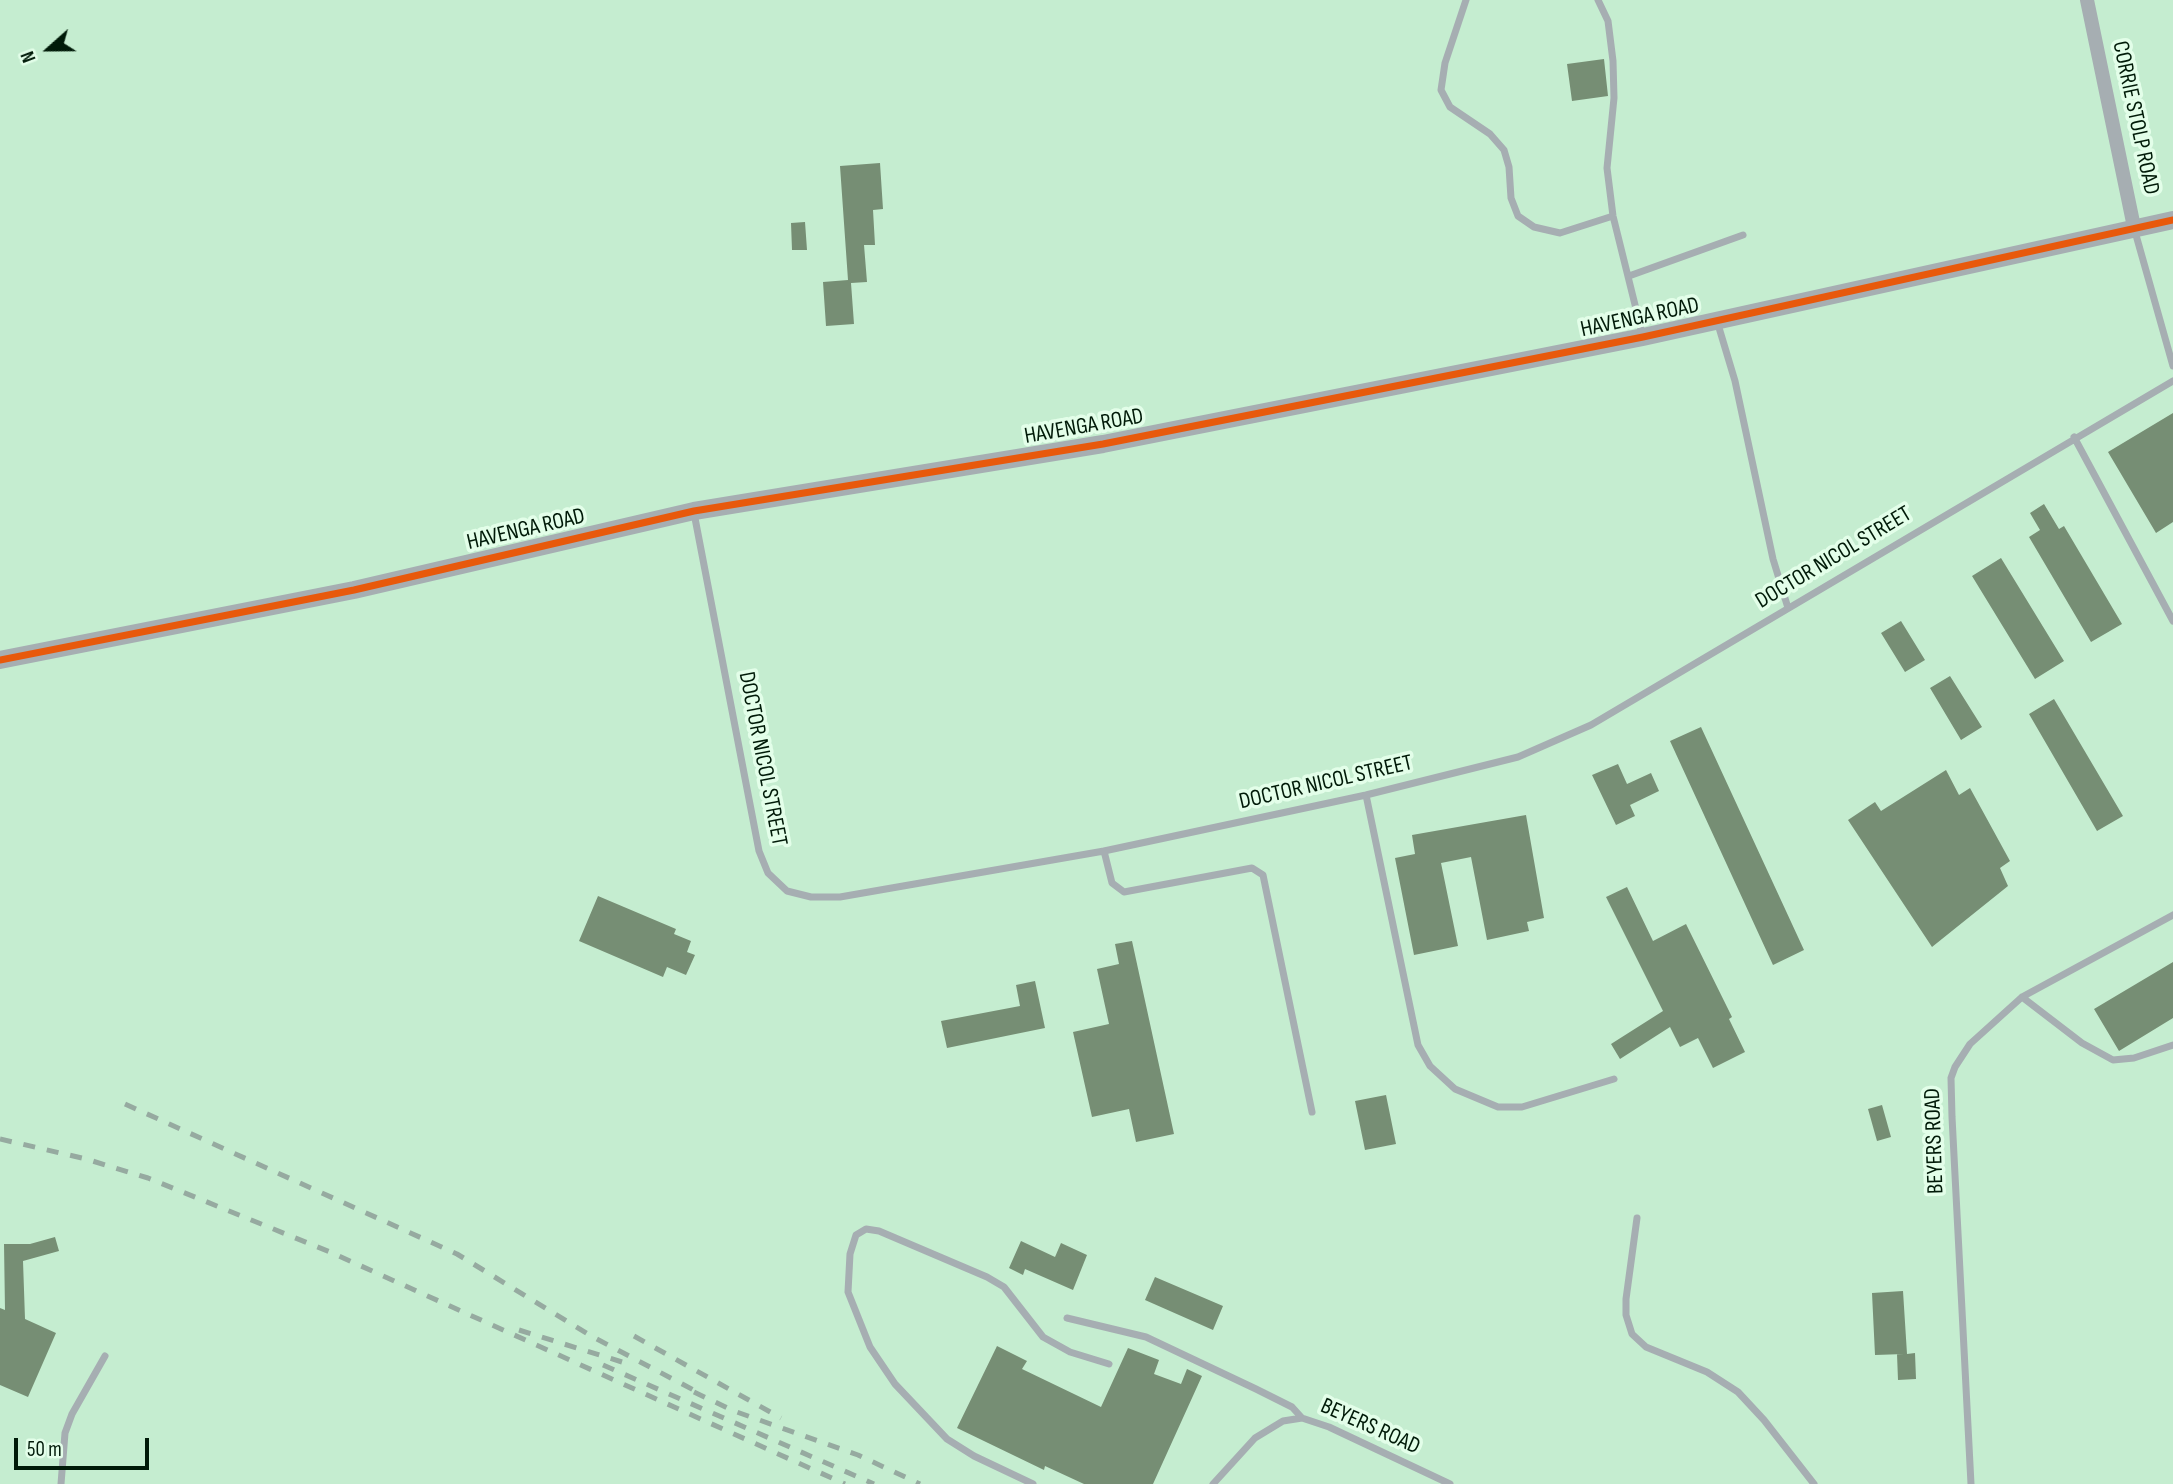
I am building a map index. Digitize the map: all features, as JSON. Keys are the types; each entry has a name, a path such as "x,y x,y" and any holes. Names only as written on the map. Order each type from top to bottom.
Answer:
{"street":[{"name":"CORRIE STOLP ROAD","path":"2087,0 2134,227"},
{"name":"HAVENGA ROAD","path":"0,660 354,590 694,511 1103,444 1643,337 2173,220"}],"lane":[{"path":"1466,0 1445,63 1441,90 1450,107 1490,134 1504,150 1511,198 1518,216 1534,228 1560,233 1613,216"},
{"path":"1598,0 1608,21 1613,61 1614,98 1607,168 1613,216 1643,337"},
{"name":"CORRIE STOLP ROAD","path":"2134,227 2173,366"},
{"path":"1629,276 1743,235"},
{"path":"1717,321 1735,381 1773,559 1788,608"},
{"name":"DOCTOR NICOL STREET","path":"694,511 760,851 768,873 787,891 840,897 1104,851 1366,795 1518,757 1558,741 1613,713 2074,437 2173,381"},
{"path":"2074,437 2173,621"},
{"path":"1366,795 1418,1045 1430,1066 1455,1089 1498,1107 1521,1107 1614,1079"},
{"path":"1104,851 1112,883 1124,892 1252,868 1263,875 1312,1112"},
{"name":"BEYERS ROAD","path":"1971,1484 1951,1078 1959,1058 1970,1044 2022,997 2173,915"},
{"path":"2022,997 2082,1043 2113,1060 2134,1058 2173,1045"},
{"path":"1637,1218 1626,1299 1626,1315 1632,1334 1646,1347 1707,1372 1738,1392 1764,1420 1814,1484"},
{"path":"1033,1484 974,1456 947,1438 895,1384 870,1347 855,1316 847,1278 852,1243 860,1231 879,1231 987,1277 1004,1287 1043,1337 1070,1352 1109,1364"},
{"path":"1067,1318 1146,1337 1292,1407 1301,1418"},
{"path":"61,1484 65,1433 72,1414 105,1356"},
{"name":"BEYERS ROAD","path":"1213,1484 1262,1433 1283,1421 1301,1418 1329,1427 1450,1484"}],"building":[{"path":"1604,59 1608,96 1572,101 1567,64"},
{"path":"880,163 883,209 873,210 875,245 864,245 867,282 851,283 854,324 826,326 823,282 848,280 840,166"},
{"path":"805,222 807,250 792,250 791,223"},
{"path":"2173,413 2173,522 2156,533 2108,452"},
{"path":"2044,504 2059,529 2064,526 2122,624 2091,642 2029,537 2040,530 2030,513"},
{"path":"2001,558 2064,661 2035,679 1972,576"},
{"path":"1901,621 1925,660 1905,672 1881,633"},
{"path":"1950,676 1982,727 1961,740 1930,688"},
{"path":"2054,699 2123,816 2097,831 2029,714"},
{"path":"1701,727 1804,950 1773,965 1670,741"},
{"path":"1618,764 1627,784 1651,773 1659,791 1630,805 1635,816 1616,825 1592,775"},
{"path":"1946,770 1959,795 1970,788 2010,861 2000,868 2008,886 1932,947 1848,820 1875,802 1881,811"},
{"path":"1526,815 1544,918 1527,922 1529,931 1487,940 1471,857 1441,863 1458,946 1414,955 1395,858 1415,854 1412,835"},
{"path":"1627,887 1653,941 1686,924 1732,1017 1729,1019 1745,1052 1713,1068 1698,1038 1680,1047 1670,1027 1620,1059 1611,1044 1663,1011 1606,897"},
{"path":"598,896 676,929 674,934 691,941 687,952 695,955 686,975 667,967 663,977 579,941"},
{"path":"1132,941 1174,1134 1136,1142 1129,1109 1092,1117 1073,1032 1109,1024 1097,969 1119,964 1115,944"},
{"path":"2173,962 2173,1018 2119,1051 2094,1009"},
{"path":"1035,981 1045,1028 947,1048 941,1021 1020,1006 1016,985"},
{"path":"1386,1095 1396,1144 1365,1150 1355,1101"},
{"path":"1882,1105 1891,1137 1877,1141 1868,1109"},
{"path":"55,1237 59,1251 23,1261 25,1319 56,1333 28,1397 0,1385 0,1308 5,1310 4,1244 30,1244"},
{"path":"1021,1241 1055,1257 1061,1243 1087,1255 1073,1290 1025,1269 1023,1275 1009,1268"},
{"path":"1155,1277 1223,1306 1213,1330 1145,1300"},
{"path":"1903,1291 1907,1354 1915,1353 1916,1379 1898,1380 1897,1354 1875,1355 1872,1293"},
{"path":"997,1346 1027,1361 1022,1369 1101,1407 1128,1348 1159,1360 1154,1374 1181,1384 1187,1369 1202,1376 1153,1484 1084,1484 1045,1466 1044,1470 957,1428"}],"railway":[{"path":"125,1104 457,1254 593,1337 703,1395"},
{"path":"0,1139 86,1159 148,1178 330,1252 845,1484"},
{"path":"519,1330 622,1362"},
{"path":"634,1336 781,1418"},
{"path":"603,1365 874,1484"},
{"path":"694,1392 734,1411 858,1455 920,1484"}],"cycle path":[{"path":"0,660 354,590 694,511 1103,444 1643,337 2173,220"}]}
